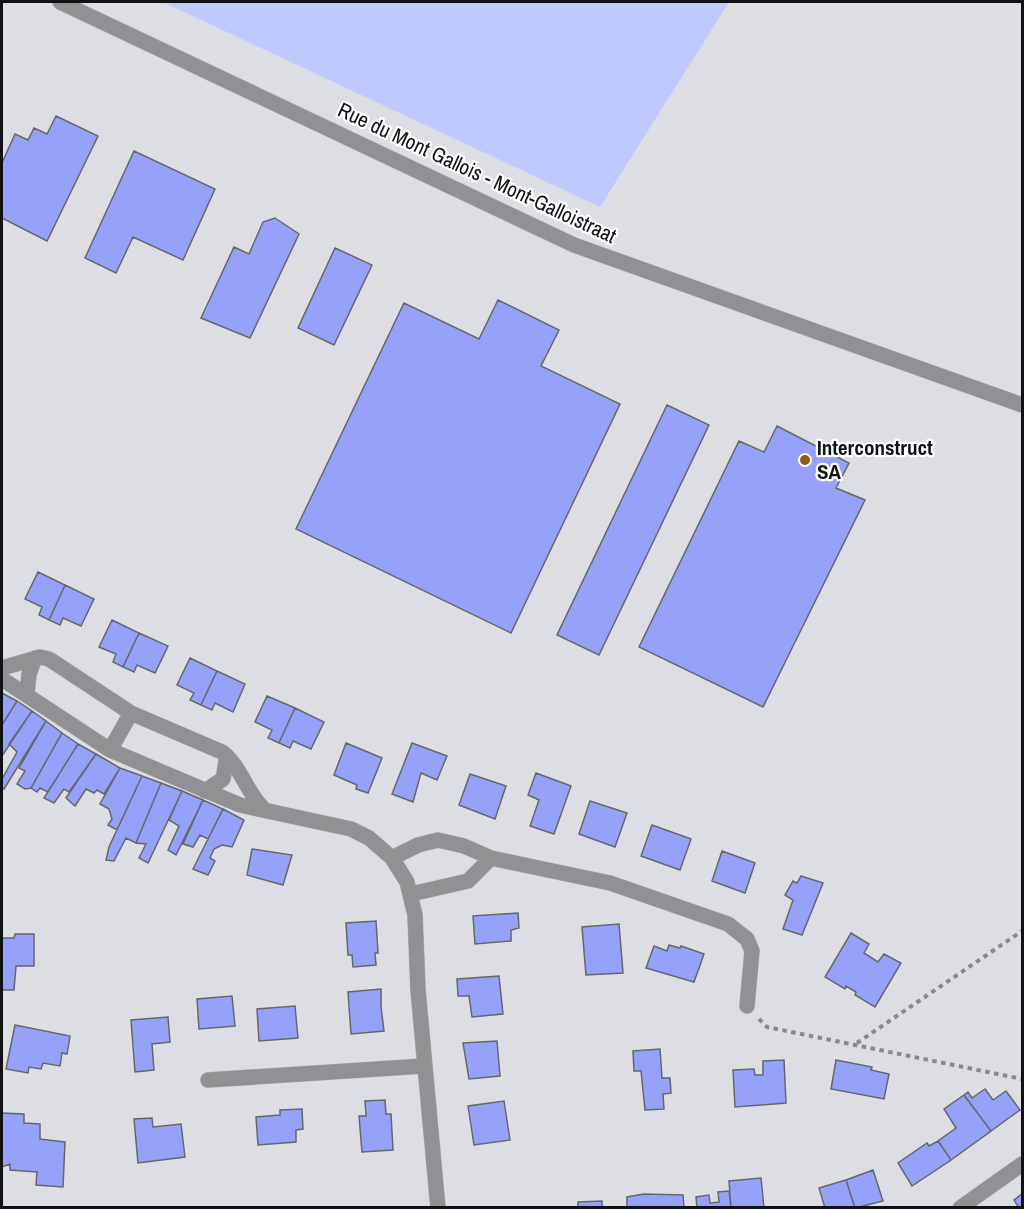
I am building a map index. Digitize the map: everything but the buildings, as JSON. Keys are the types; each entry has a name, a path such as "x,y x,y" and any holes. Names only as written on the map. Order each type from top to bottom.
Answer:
{"street":[{"name":"Rue du Mont Gallois - Mont-Galloistraat","path":"60,2 574,245 1023,405"},
{"path":"2,668 35,658 44,657 54,661 131,713 227,756 262,807"},
{"path":"27,694 29,674 35,658"},
{"path":"2,679 110,750 240,805 262,807 351,829 369,838 392,858 411,894 416,915 424,1066 438,1208"},
{"path":"110,750 131,713"},
{"path":"205,791 223,779 227,756"},
{"path":"392,858 429,840 464,846 491,858 610,883 739,930 747,939 752,951 747,1006"},
{"path":"411,894 468,881 491,858"},
{"path":"208,1080 424,1066"},
{"path":"960,1208 1023,1164"}],"path":[{"path":"857,1044 1023,931"},
{"path":"747,1006 767,1027 1023,1079"}],"shaded area":[{"path":"163,2 729,2 600,207"}],"place":[{"name":"Interconstruct SA","path":"805,460"}]}
